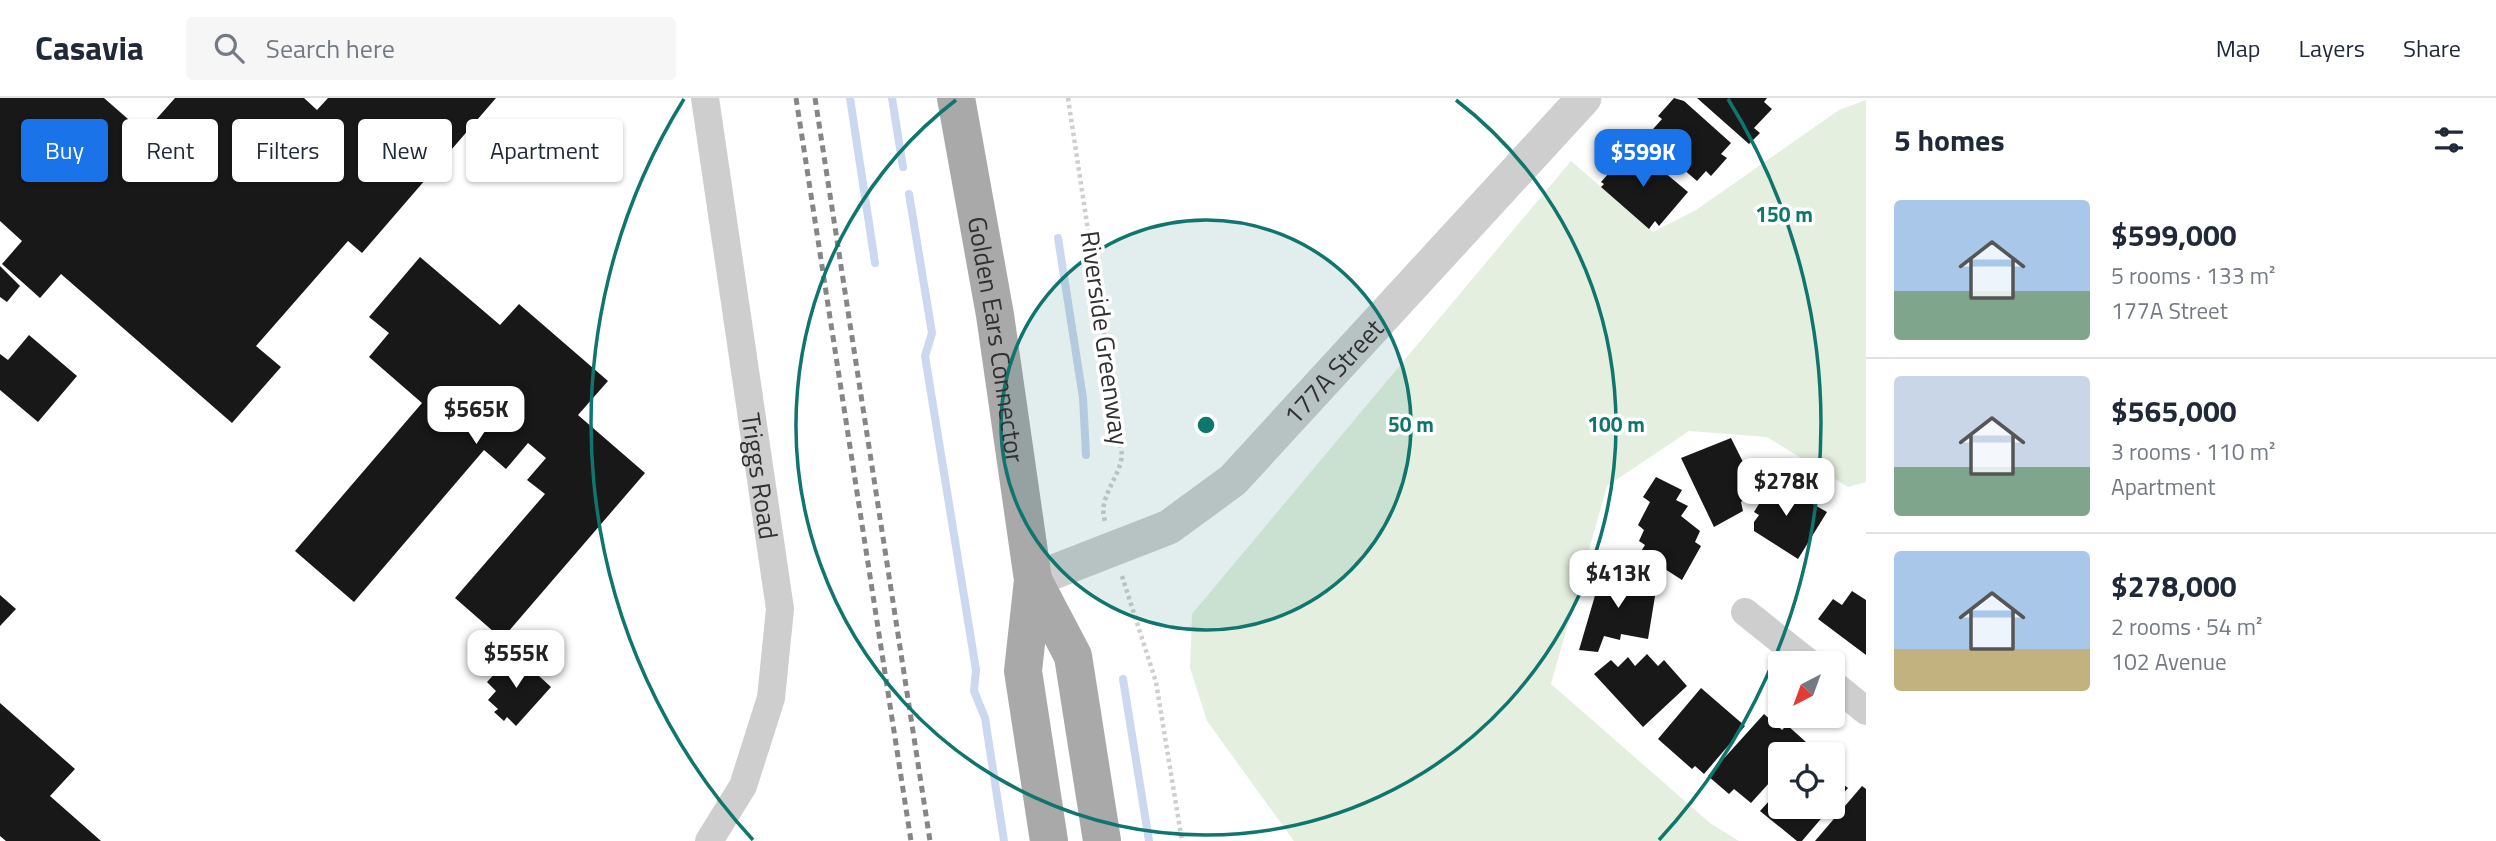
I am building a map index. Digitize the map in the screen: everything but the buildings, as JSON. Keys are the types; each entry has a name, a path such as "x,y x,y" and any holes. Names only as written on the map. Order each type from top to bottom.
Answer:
{"main road":[{"name":"Golden Ears Connector","path":"956,98 995,315 1034,580 1023,671 1049,841"},
{"name":"Golden Ears Connector","path":"1034,580 1073,656 1102,841"}],"street":[{"name":"Triggs Road","path":"705,98 780,610 771,698 743,786 709,841"},
{"name":"177A Street","path":"1034,580 1169,527 1233,480 1584,98"},
{"path":"1745,611 1794,651"},
{"path":"1845,693 1866,710"}],"path":[{"name":"Riverside Greenway","path":"1068,98 1122,455 1121,467 1102,512"},
{"path":"1127,596 1156,682 1181,841"}],"green space":[{"path":"1866,100 1866,482 1848,487 1767,437 1689,431 1607,486 1551,684 1710,823 1739,841 1294,841 1207,721 1190,668 1192,614 1571,161 1653,232 1696,210 1839,110"}],"waterway":[{"path":"850,98 875,263"},
{"path":"892,98 903,167"},
{"path":"909,194 932,333 925,356 976,670 974,691 985,718 1004,841"},
{"path":"1058,238 1083,398 1086,455"},
{"path":"1123,679 1149,841"}],"railway":[{"path":"796,98 911,841"},
{"path":"815,98 930,841"}]}
